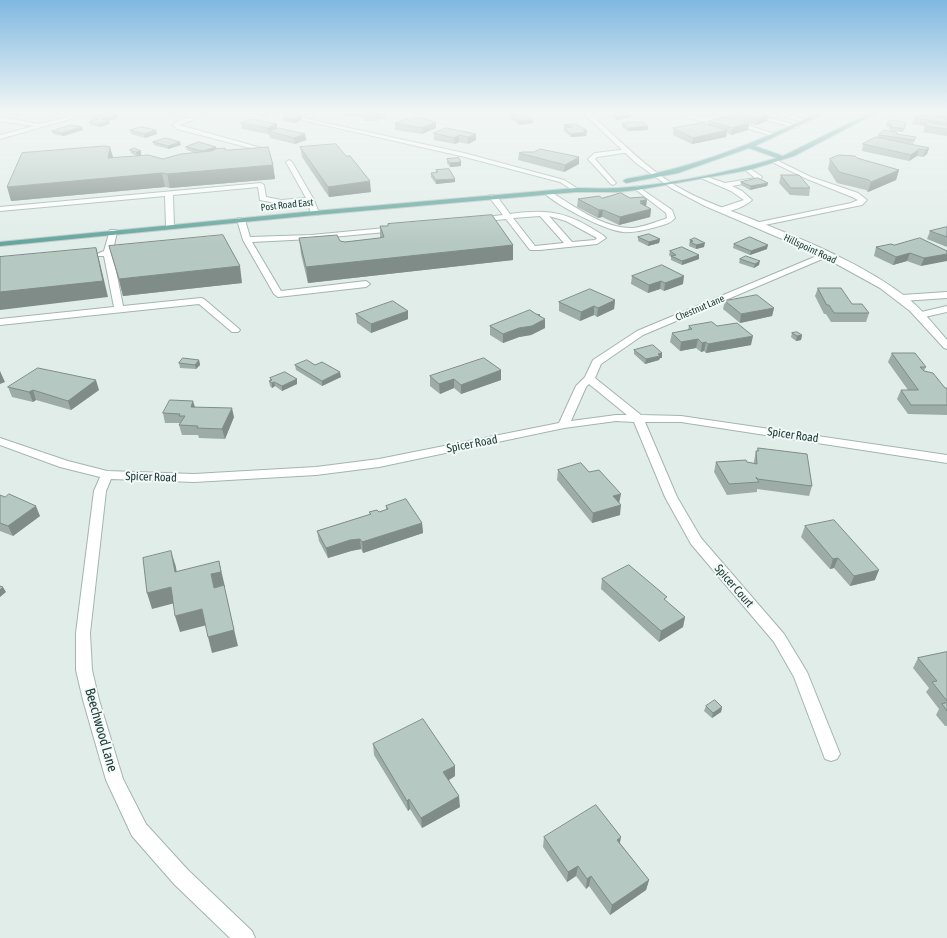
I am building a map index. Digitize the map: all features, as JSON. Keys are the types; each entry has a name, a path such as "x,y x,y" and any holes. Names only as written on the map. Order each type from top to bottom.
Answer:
{"main road":[{"name":"Post Road East","path":"576,190 656,176 718,157"},
{"name":"Post Road East","path":"0,244 113,232 547,192 637,188 704,178 747,169 787,157"}],"street":[{"path":"472,157 562,181 576,190"},
{"path":"593,157 592,159 613,183"},
{"name":"Hillspoint Road","path":"634,157 656,176 668,184 824,255 870,278 902,298 920,315 947,346"},
{"path":"758,225 859,204 863,200 855,195 809,178 774,161"},
{"path":"289,162 310,200 315,213"},
{"path":"724,185 757,180 759,177 747,169"},
{"path":"704,178 724,185 744,195 748,200 744,203 723,210"},
{"path":"0,209 261,185 263,198 273,202 283,203 310,200"},
{"path":"493,197 507,217 533,248 597,242 602,238 668,221 671,218 669,212 637,188"},
{"path":"547,192 588,217 615,229 632,230"},
{"path":"169,194 170,227"},
{"path":"473,221 543,214 558,215 602,238"},
{"path":"543,214 570,245"},
{"path":"242,220 247,240 278,294 366,284"},
{"path":"247,240 311,237 404,228"},
{"path":"113,232 108,254 118,309"},
{"path":"92,255 138,251"},
{"name":"Chestnut Lane","path":"564,426 581,386 589,379 597,362 640,333 824,255"},
{"path":"902,298 947,295"},
{"path":"0,322 118,309 201,302 235,330"},
{"path":"920,315 947,309"},
{"path":"589,379 638,418"},
{"name":"Spicer Road","path":"0,441 64,464 108,475 194,478 316,471 379,463 564,426 616,418 638,418 681,419 947,459"},
{"name":"Spicer Court","path":"638,418 671,497 696,541 779,638 800,676 831,754"},
{"name":"Beechwood Lane","path":"108,475 100,491 83,633 84,670 91,700 115,780 139,830 181,877 246,938"}],"building":[{"path":"20,157 108,157 108,158 155,157 163,159 171,157 271,157 273,165 167,174 162,173 7,187"},
{"path":"307,157 351,157 370,181 328,187"},
{"path":"533,157 579,157 565,165"},
{"path":"835,157 856,157 899,170 871,182 869,180 839,172 830,159"},
{"path":"459,158 461,162 450,163 447,159"},
{"path":"449,169 455,179 436,180 431,173 438,172 436,170"},
{"path":"781,175 799,175 810,188 791,188"},
{"path":"758,178 768,183 751,186 741,182"},
{"path":"621,193 630,198 643,197 647,200 640,201 644,203 640,203 651,209 620,217 603,210 599,210 578,199 599,196 602,198"},
{"path":"492,215 513,245 306,267 299,238 337,235 340,241 345,242 379,238 384,237 380,226 388,226 388,224"},
{"path":"947,227 947,237 930,231"},
{"path":"649,234 660,239 649,242 638,237"},
{"path":"223,235 240,266 119,279 109,246"},
{"path":"750,237 768,245 751,251 734,244"},
{"path":"695,238 705,243 696,245 690,242 693,241 690,240"},
{"path":"920,238 947,251 947,254 924,258 910,253 896,257 876,247 891,244 894,245"},
{"path":"682,247 699,255 682,261 671,256 676,255 670,251"},
{"path":"96,248 103,281 0,292 0,257"},
{"path":"746,256 760,261 755,264 740,259"},
{"path":"662,265 684,276 665,283 661,281 649,285 632,276"},
{"path":"818,288 841,288 852,304 862,304 869,313 834,313 829,305 827,305"},
{"path":"590,289 615,300 598,308 594,306 581,312 559,302"},
{"path":"757,295 774,308 741,314 725,301"},
{"path":"393,301 408,311 371,324 356,314"},
{"path":"530,310 545,319 532,326 519,328 503,334 490,326"},
{"path":"712,322 717,326 737,323 753,336 708,344 706,342 702,343 698,339 681,342 672,333 692,329 689,326"},
{"path":"797,332 802,335 797,336 792,333"},
{"path":"653,345 662,353 658,354 660,356 646,359 634,350"},
{"path":"892,353 915,353 926,367 920,367 924,371 933,373 945,388 947,388 947,405 911,405 901,390 918,390"},
{"path":"183,358 199,360 195,365 179,363"},
{"path":"484,358 501,370 461,385 454,379 439,384 430,376"},
{"path":"307,360 315,365 322,362 340,372 322,381 295,365"},
{"path":"38,368 96,380 68,401 33,390 29,392 8,387"},
{"path":"285,372 297,379 282,386 269,381 272,380 270,378"},
{"path":"170,400 193,401 191,407 232,408 222,429 197,428 198,426 179,425 185,416 179,416 180,414 163,413"},
{"path":"758,448 807,454 812,486 757,479 759,482 729,484 716,462 746,460 747,462 757,464 756,451 758,451"},
{"path":"581,463 589,472 599,470 621,494 613,496 621,505 593,513 558,470"},
{"path":"9,494 36,506 8,526 0,523 0,495 5,497"},
{"path":"406,499 422,523 362,542 360,539 350,540 326,548 317,531 371,514 369,512 377,510 379,512 388,509 386,506"},
{"path":"834,520 879,570 854,576 838,558 833,559 805,526"},
{"path":"171,551 175,572 219,561 221,572 211,574 214,588 224,585 234,630 208,637 202,609 175,616 171,587 147,593 143,558"},
{"path":"629,565 667,597 664,599 685,617 661,631 602,579"},
{"path":"947,652 947,701 932,682 937,681 918,658"},
{"path":"715,700 722,707 713,713 706,706"},
{"path":"947,703 947,711 942,704"},
{"path":"423,719 455,766 443,772 459,796 421,818 409,799 407,801 373,744"},
{"path":"596,805 621,837 617,840 649,880 612,905 591,876 587,879 578,866 568,872 544,837"}]}
